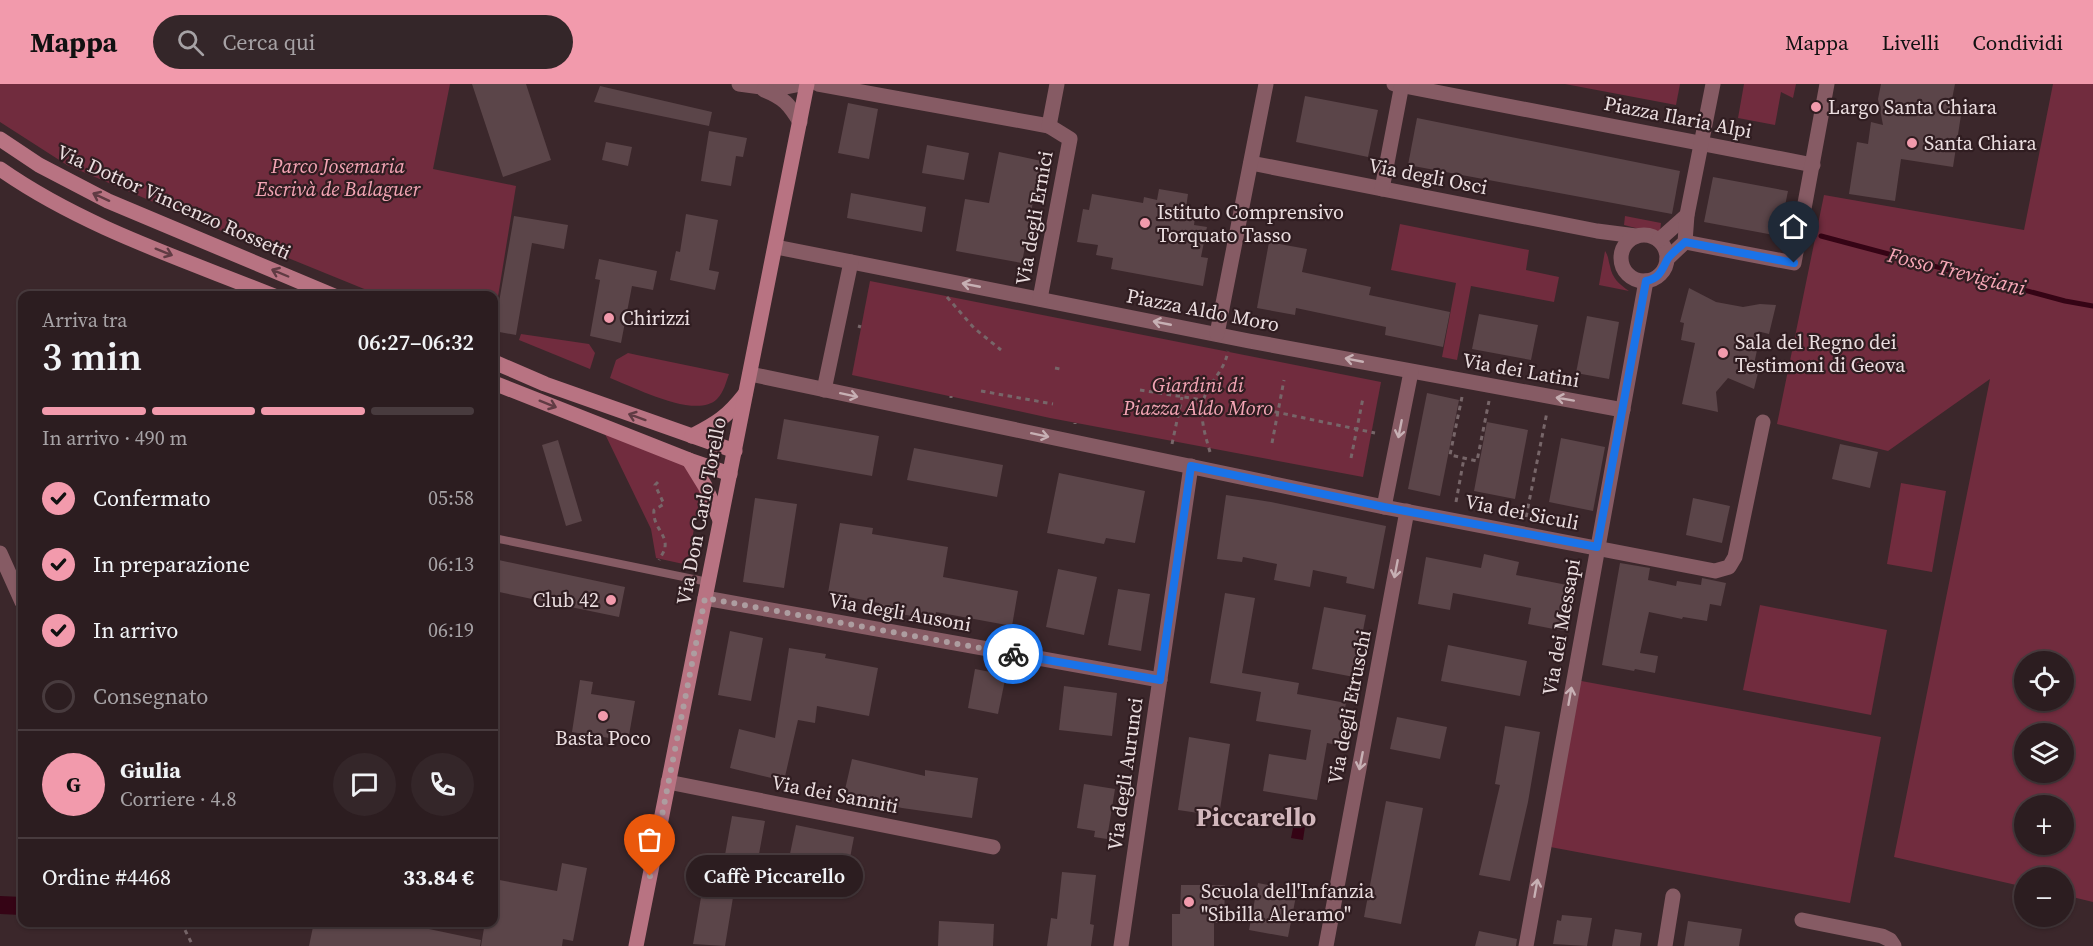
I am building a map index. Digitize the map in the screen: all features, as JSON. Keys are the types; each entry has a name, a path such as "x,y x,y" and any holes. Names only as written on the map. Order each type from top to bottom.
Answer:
{"street":[{"path":"739,84 759,88 781,97 790,105 800,122"},
{"path":"759,88 789,88 801,84"},
{"name":"Via Don Carlo Torello","path":"636,946 807,84"},
{"path":"818,84 1049,126"},
{"name":"Via degli Ernici","path":"1041,299 1070,139 1049,126 1057,84"},
{"path":"1217,334 1266,84"},
{"path":"1382,189 1399,84"},
{"name":"Piazza Ilaria Alpi","path":"1399,84 1813,165"},
{"path":"1667,259 1685,242 1687,215 1713,84"},
{"path":"1685,242 1794,263 1827,84"},
{"name":"Via Dottor Vincenzo Rossetti","path":"0,139 39,165 108,201 322,291"},
{"name":"Via degli Osci","path":"1251,163 1597,231 1636,236"},
{"path":"0,169 60,206 95,224 262,291"},
{"path":"1659,240 1687,215"},
{"name":"Via degli Osci","path":"1597,231 1622,251"},
{"path":"1648,235 1659,240 1667,259 1663,272 1646,281 1638,280 1626,272 1621,258 1622,251 1630,239 1648,235"},
{"name":"Piazza Aldo Moro","path":"776,247 1411,372"},
{"path":"824,390 851,262"},
{"name":"Via dei Messapi","path":"1526,946 1646,281"},
{"path":"498,364 545,384 735,452"},
{"path":"1384,507 1411,372"},
{"name":"Via dei Latini","path":"1411,372 1623,410"},
{"path":"750,374 1407,511"},
{"path":"498,385 730,474"},
{"path":"692,436 720,422 747,393"},
{"name":"Via dei Siculi","path":"1407,511 1715,571 1729,567 1735,557 1763,422"},
{"path":"689,460 701,479 720,520"},
{"name":"Via degli Aurunci","path":"1121,946 1191,466"},
{"name":"Via degli Etruschi","path":"1326,946 1407,511"},
{"path":"0,553 18,593"},
{"name":"Via degli Ausoni","path":"705,598 1160,680"},
{"name":"Via dei Sanniti","path":"669,782 993,847"},
{"path":"1665,946 1673,896"},
{"path":"1802,920 1882,936 1890,940 1894,946"}],"lane":[{"path":"498,539 708,582"}],"path":[{"path":"945,293 974,328 1001,350"},
{"path":"1210,452 1202,422 1203,400 1210,385 1224,366 1228,349"},
{"path":"1272,443 1284,380"},
{"path":"1140,390 1203,400"},
{"path":"981,391 1053,404"},
{"path":"1462,395 1450,455 1477,461 1489,400"},
{"path":"1172,444 1182,397"},
{"path":"1351,458 1363,398"},
{"path":"1257,408 1375,433"},
{"path":"1526,517 1547,412"},
{"path":"1456,502 1464,458"},
{"path":"658,482 655,485 664,504 654,510 654,520 666,546 660,557 658,571"},
{"path":"184,927 193,946"}],"green space":[{"name":"Parco Josemaria Escrivà de Balaguer","path":"0,84 450,84 433,169 516,186 498,296 498,291 369,291 67,165 0,122"},
{"path":"1565,84 1680,84 1676,105"},
{"path":"1744,84 1796,84 1793,98 1781,92 1775,125 1738,118"},
{"path":"2053,84 2093,84 2093,902 2074,897 2074,867 2014,867 2014,884 1894,857 1990,379 1888,451 1777,424 1824,195 2024,230"},
{"path":"1625,216 1661,223 1660,232 1655,233 1624,225"},
{"path":"1400,224 1529,250 1526,270 1559,277 1554,302 1471,286 1457,360 1442,357 1456,283 1391,270"},
{"path":"1605,251 1614,277 1629,291 1599,285"},
{"name":"Giardini di Piazza Aldo Moro","path":"870,281 1381,382 1363,477 1050,418 852,375"},
{"path":"521,334 589,344 595,353 590,369 519,340"},
{"path":"628,353 729,374 717,399 695,406 680,404 610,378 616,360"},
{"path":"605,434 688,461 704,498 702,512 695,522 688,565 656,558 651,529"},
{"path":"1901,483 1946,491 1932,572 1887,564"},
{"path":"1760,605 1887,630 1871,715 1743,690"},
{"path":"1576,680 1881,737 1850,903 1545,846"}],"shaded area":[{"path":"1295,818 1306,820 1303,840 1291,838"}],"building":[{"path":"472,84 526,84 551,160 503,177"},
{"name":"Santa Chiara","path":"1881,84 1955,84 1949,114 1961,115 1953,167 1901,159 1895,201 1849,194 1857,142 1868,144 1871,122 1883,125 1878,99"},
{"path":"600,86 712,112 709,126 594,102"},
{"path":"1305,96 1378,110 1368,157 1296,142"},
{"path":"848,103 878,109 869,159 838,153"},
{"path":"1417,118 1680,171 1672,214 1408,165"},
{"path":"709,131 747,138 743,157 736,156 731,186 701,181"},
{"path":"606,142 632,147 628,166 602,160"},
{"path":"927,145 969,153 964,180 922,173"},
{"path":"999,152 1046,162 1039,197 1034,196 1022,263 956,251 965,199 989,203"},
{"path":"1713,177 1788,191 1779,236 1704,222"},
{"path":"1159,189 1188,194 1186,208 1196,210 1194,225 1207,227 1201,257 1208,258 1203,286 1111,269 1113,258 1096,255 1098,245 1077,242 1083,209 1089,210 1092,194 1143,203 1144,197 1157,200"},
{"path":"851,193 926,207 922,232 847,218"},
{"path":"686,214 718,220 709,270 719,272 715,290 670,280 676,251 680,252"},
{"path":"514,216 568,225 564,249 532,243 516,335 498,332 498,308"},
{"path":"1269,242 1307,249 1302,272 1371,287 1369,295 1450,312 1443,347 1385,335 1386,327 1296,308 1295,315 1257,308"},
{"path":"599,259 657,271 653,290 632,286 621,343 590,336 600,280 595,279"},
{"name":"Sala del Regno dei Testimoni di Geova","path":"1689,288 1716,302 1743,307 1760,304 1776,305 1769,334 1761,332 1754,364 1760,365 1754,389 1728,378 1716,392 1718,412 1682,404 1695,343 1681,340 1684,323 1680,322"},
{"path":"1479,314 1538,325 1531,360 1472,349"},
{"path":"1587,316 1619,322 1609,379 1576,373"},
{"path":"1427,393 1459,400 1440,496 1408,489"},
{"path":"784,419 879,436 872,476 777,459"},
{"path":"1487,422 1528,430 1515,499 1474,491"},
{"path":"1561,438 1605,447 1593,511 1549,502"},
{"path":"558,440 582,521 566,526 542,445"},
{"path":"1840,444 1878,452 1870,488 1832,479"},
{"path":"914,448 1003,465 997,497 907,480"},
{"path":"1059,473 1145,491 1135,543 1106,538 1104,544 1047,533"},
{"path":"1226,495 1386,526 1374,589 1346,583 1347,577 1313,570 1310,587 1274,580 1277,564 1243,557 1242,562 1217,559"},
{"path":"755,498 797,504 784,588 743,582"},
{"path":"1693,498 1730,506 1722,543 1686,535"},
{"path":"840,523 873,528 872,534 948,547 943,577 1018,591 1012,626 936,612 935,620 878,610 879,603 828,593"},
{"path":"1484,554 1519,562 1516,575 1572,586 1564,631 1528,624 1531,608 1453,593 1450,610 1418,604 1426,557 1481,568"},
{"path":"498,560 625,587 619,617 498,592"},
{"path":"1620,563 1650,568 1648,580 1676,586 1677,581 1701,585 1702,578 1726,583 1721,606 1710,604 1707,621 1683,617 1682,619 1649,612 1640,653 1658,656 1655,673 1602,665"},
{"path":"1058,569 1097,577 1084,635 1046,627"},
{"path":"1118,589 1150,594 1141,651 1108,645"},
{"path":"1225,593 1255,598 1242,673 1299,683 1297,694 1346,703 1338,745 1327,743 1317,800 1263,791 1269,754 1306,760 1311,730 1256,721 1261,692 1210,683"},
{"path":"1324,607 1366,615 1354,677 1312,669"},
{"path":"730,631 763,638 751,701 718,695"},
{"path":"1448,645 1527,661 1520,696 1441,681"},
{"path":"789,648 826,654 825,658 878,668 869,716 817,706 815,723 798,720 784,781 730,768 739,729 775,738"},
{"path":"975,669 1006,675 998,714 968,708"},
{"name":"Basta Poco","path":"580,680 593,682 591,694 635,701 628,741 572,732"},
{"path":"1064,686 1117,693 1112,736 1059,730"},
{"path":"1397,717 1447,727 1440,759 1390,749"},
{"path":"1505,726 1540,732 1528,802 1510,881 1479,875 1500,785 1495,784"},
{"path":"1189,737 1230,744 1219,816 1178,810"},
{"path":"852,759 925,776 925,770 978,778 972,818 902,808 844,794"},
{"path":"1084,784 1115,789 1107,839 1094,837 1095,831 1077,828"},
{"path":"1386,801 1423,808 1401,924 1364,917"},
{"path":"732,816 765,821 757,865 739,861 725,946 693,944 705,874 721,877"},
{"path":"796,825 854,837 845,884 786,873"},
{"path":"562,863 587,868 573,941 563,939 562,946 481,946 484,927 498,927 498,880 557,891"},
{"path":"1062,872 1096,875 1090,924 1094,925 1091,946 1047,946 1051,918 1057,919"},
{"path":"1258,883 1297,891 1288,937 1249,930"},
{"path":"1181,885 1225,885 1224,923 1214,923 1214,946 1172,946 1172,914 1180,914"},
{"path":"1562,915 1592,918 1587,946 1553,944 1557,920 1561,921"},
{"path":"939,921 994,924 993,946 938,946"},
{"path":"1688,921 1742,929 1739,946 1684,946"},
{"path":"313,927 420,927 481,940 480,946 309,946"},
{"path":"1615,929 1642,933 1640,946 1612,946"},
{"path":"1479,931 1517,939 1516,946 1475,946"}],"waterway":[{"name":"Fosso Trevigiani","path":"1821,236 2065,301 2093,306"},
{"path":"0,905 18,906"}],"way so far":[{"path":"650,876 705,598 1013,654"}],"place":[{"name":"Largo Santa Chiara","path":"1816,107"},
{"name":"Santa Chiara","path":"1912,143"},
{"name":"Istituto Comprensivo Torquato Tasso","path":"1145,223"},
{"name":"Chirizzi","path":"609,318"},
{"name":"Sala del Regno dei Testimoni di Geova","path":"1723,353"},
{"name":"Club 42","path":"611,600"},
{"name":"Basta Poco","path":"603,716"},
{"name":"Caffè Piccarello","path":"650,876"},
{"name":"Scuola dell'Infanzia \"Sibilla Aleramo\"","path":"1189,902"}],"district":[{"name":"Piccarello","path":"1256,817"}],"route":[{"path":"1013,654 1160,680 1191,466 1384,507 1597,547 1646,281 1663,272 1667,259 1685,242 1794,263"}]}
